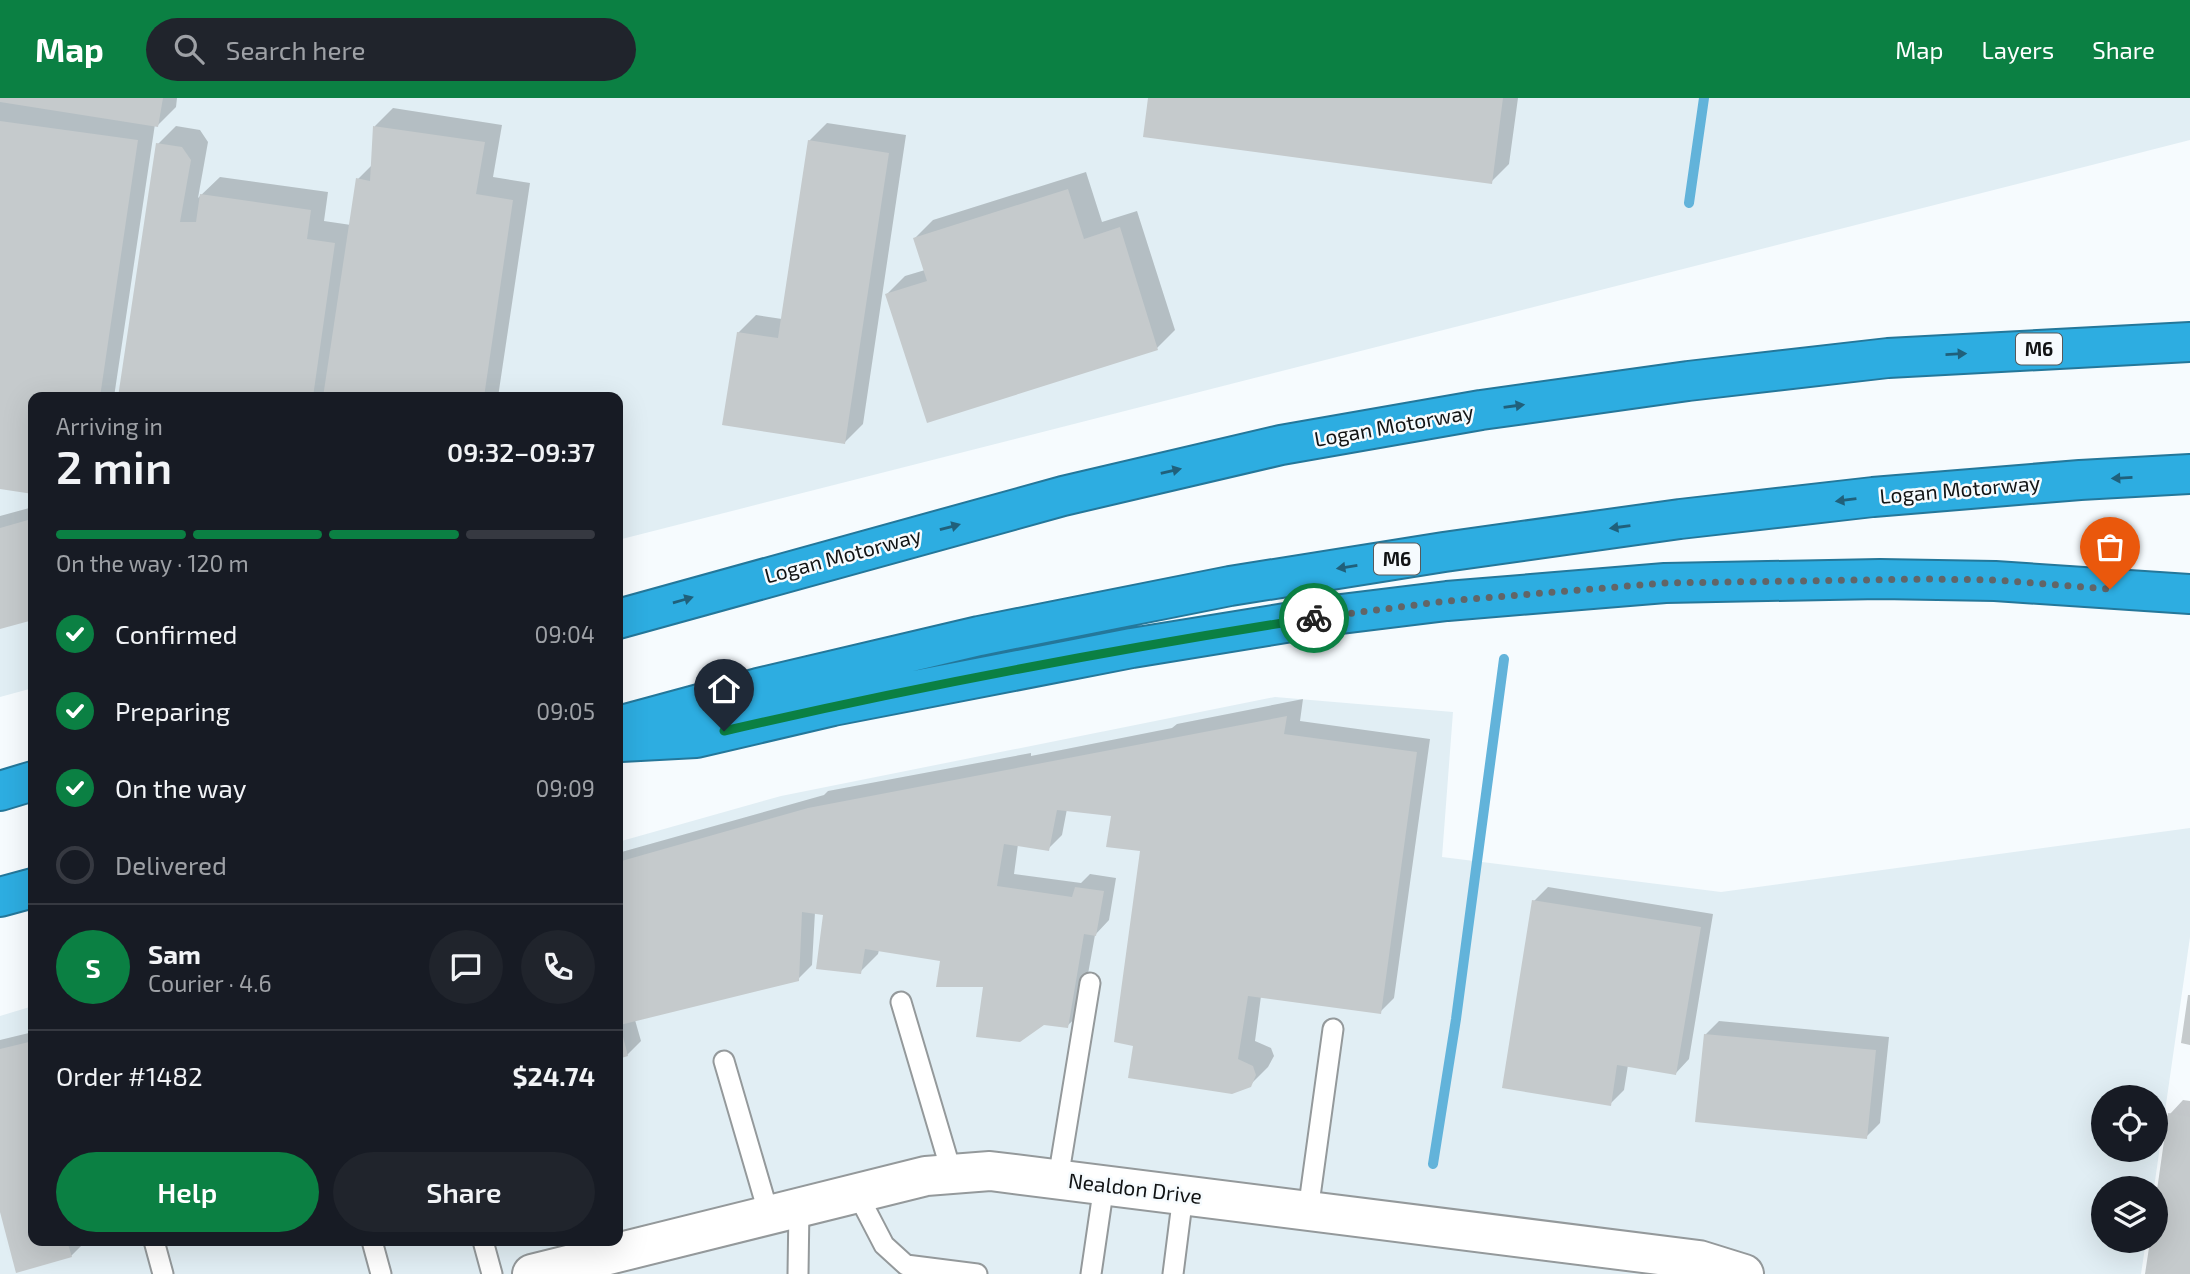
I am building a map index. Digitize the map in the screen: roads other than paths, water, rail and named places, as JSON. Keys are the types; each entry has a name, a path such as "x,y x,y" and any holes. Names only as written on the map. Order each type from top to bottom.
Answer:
{"highway":[{"name":"Logan Motorway","path":"623,618 1063,496 1308,441 1480,410 1688,381 1888,358 2190,342"},
{"name":"Logan Motorway","path":"623,725 758,688 979,636 1230,586 1666,521 1873,497 2190,474"},
{"path":"623,742 696,738 846,703 1132,648 1341,614 1447,601 1665,583 1880,579 1996,580 2190,594"},
{"path":"0,791 28,783"},
{"path":"0,897 28,889"}],"street":[{"name":"Nealdon Drive","path":"532,1274 926,1176 990,1171 1699,1260 1744,1274"}],"lane":[{"path":"1058,1179 1090,983"},
{"path":"901,1002 952,1174"},
{"path":"1308,1211 1333,1029"},
{"path":"724,1061 784,1211 798,1274"},
{"path":"1091,1274 1104,1185"},
{"path":"857,1193 884,1245 906,1265 977,1274"},
{"path":"1173,1274 1183,1195"},
{"path":"155,1246 163,1274"},
{"path":"373,1246 381,1274"},
{"path":"484,1246 492,1274"}],"waterway":[{"path":"1689,203 1704,98"},
{"path":"1433,1164 1456,1019 1504,659"}]}
